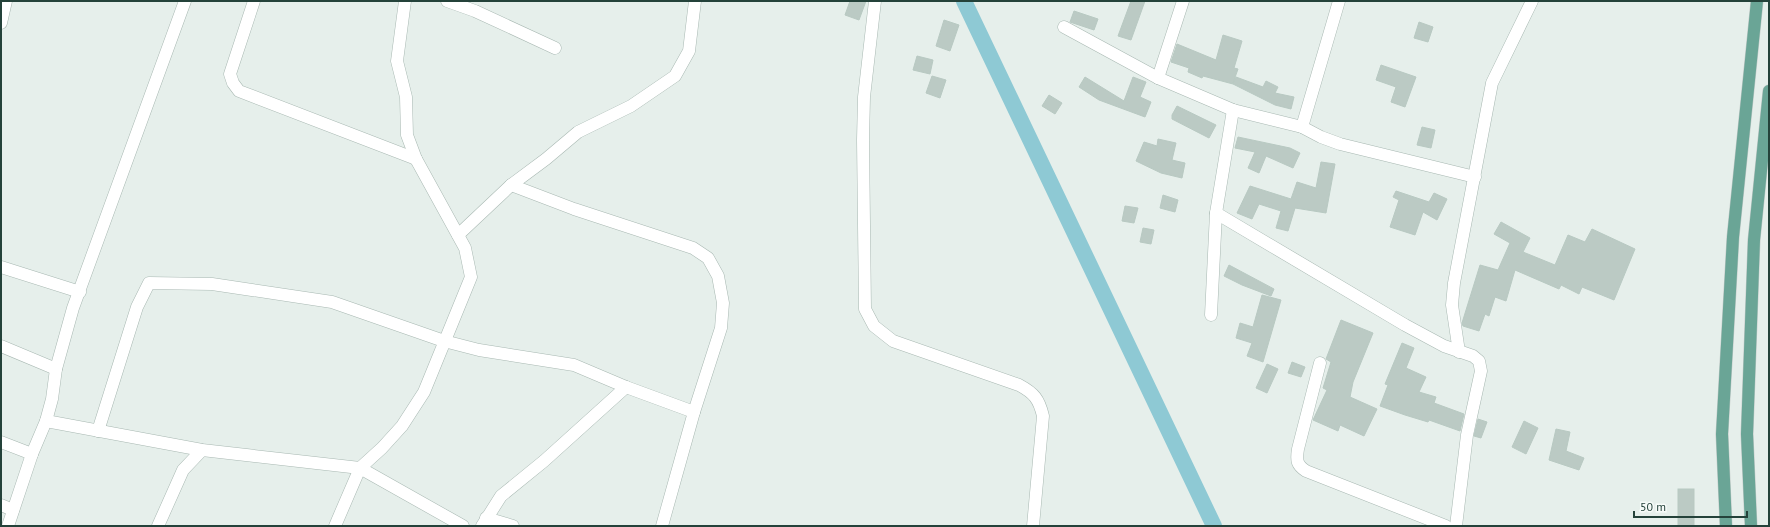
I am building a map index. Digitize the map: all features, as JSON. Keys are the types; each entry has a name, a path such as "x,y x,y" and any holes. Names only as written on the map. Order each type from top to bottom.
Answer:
{"main road":[{"path":"1726,526 1722,434 1732,244 1757,1"},
{"path":"1751,526 1747,434 1754,240 1769,91"}],"street":[{"path":"1,23 6,1"},
{"path":"8,526 32,454 46,421 52,399 56,369 73,308 185,1"},
{"path":"254,1 230,74 232,83 239,91 416,159"},
{"path":"335,526 360,468 382,448 402,426 424,392 471,277 465,248 416,159 407,135 406,97 397,61 405,1"},
{"path":"447,1 475,11 555,48"},
{"path":"458,235 510,185 546,159 578,132 631,106 675,76 689,51 695,1"},
{"path":"875,1 864,97 863,140 865,309 874,326 893,341 1019,385 1032,392 1041,406 1043,416 1033,526"},
{"path":"1158,78 1183,1"},
{"path":"1302,127 1339,1"},
{"path":"1459,352 1452,305 1454,283 1492,83 1532,1"},
{"path":"1064,27 1158,78 1233,110 1302,127 1321,137 1340,144 1475,177"},
{"path":"1211,315 1216,213 1233,110"},
{"path":"510,185 574,210 693,248 708,258 718,276 723,302 721,328 694,412 662,526"},
{"path":"1216,213 1404,325 1459,352 1473,356 1479,361 1481,371 1468,435 1456,526"},
{"path":"1,267 80,292"},
{"path":"98,431 136,307 149,284 212,284 332,302 444,341 479,350 574,365 626,388 694,412"},
{"path":"1,346 56,369"},
{"path":"1320,363 1298,449 1296,459 1298,466 1306,471 1446,526"},
{"path":"513,526 484,522 501,496 544,461 626,388"},
{"path":"46,421 202,450 360,468 463,526"},
{"path":"1,442 32,454"},
{"path":"158,526 183,470 202,450"},
{"path":"1,505 13,510"}],"building":[{"path":"850,1 866,1 859,20 845,15"},
{"path":"1131,1 1145,1 1131,40 1118,36"},
{"path":"1074,11 1098,19 1094,30 1070,22"},
{"path":"944,20 959,25 950,51 936,46"},
{"path":"1419,22 1433,27 1428,42 1414,38"},
{"path":"1223,35 1242,41 1234,68 1238,69 1233,83 1236,77 1263,87 1266,81 1278,87 1275,93 1294,97 1291,109 1275,105 1233,84 1203,76 1202,78 1188,72 1189,68 1171,62 1177,44 1216,60"},
{"path":"917,56 933,60 930,74 913,70"},
{"path":"1381,65 1416,77 1405,107 1391,102 1396,87 1376,80"},
{"path":"932,76 946,80 940,98 926,93"},
{"path":"1085,77 1124,101 1133,77 1146,82 1140,97 1151,102 1145,117 1099,100 1079,87"},
{"path":"1049,95 1062,103 1055,114 1042,106"},
{"path":"1177,106 1216,125 1209,138 1172,119 1172,115"},
{"path":"1422,127 1435,130 1431,148 1417,145"},
{"path":"1238,137 1290,148 1300,153 1293,168 1266,156 1259,173 1248,168 1255,152 1235,148"},
{"path":"1158,139 1176,143 1172,160 1185,163 1182,178 1161,173 1136,161 1144,142 1157,146"},
{"path":"1321,162 1335,164 1326,213 1295,208 1288,231 1276,228 1281,211 1259,204 1252,219 1237,213 1250,186 1291,199 1297,182 1316,188"},
{"path":"1396,191 1429,202 1434,193 1447,199 1437,220 1423,212 1415,235 1390,227 1399,200 1393,197"},
{"path":"1163,195 1178,200 1175,212 1160,208"},
{"path":"1125,206 1138,208 1134,223 1122,221"},
{"path":"1501,222 1530,238 1523,252 1555,265 1568,235 1585,242 1592,229 1635,249 1614,300 1582,287 1579,294 1561,285 1559,289 1515,270 1506,301 1495,297 1489,316 1485,314 1479,331 1463,326 1462,323 1480,265 1498,270 1510,243 1494,234"},
{"path":"1143,228 1154,230 1151,244 1140,242"},
{"path":"1229,265 1274,289 1271,296 1242,285 1224,276"},
{"path":"1262,295 1281,300 1263,362 1247,356 1252,343 1236,338 1240,323 1253,327"},
{"path":"1341,320 1373,333 1353,382 1350,397 1377,409 1364,436 1340,425 1338,431 1313,420 1327,390 1323,388 1331,362 1326,359"},
{"path":"1402,343 1414,348 1406,368 1426,377 1419,392 1436,397 1434,403 1464,414 1460,431 1429,420 1428,422 1380,406 1388,385 1385,384"},
{"path":"1292,362 1305,367 1301,377 1288,373"},
{"path":"1267,364 1278,369 1267,393 1256,388"},
{"path":"1478,419 1487,422 1481,438 1474,436"},
{"path":"1524,421 1538,428 1526,454 1512,447"},
{"path":"1556,429 1570,432 1566,451 1584,458 1579,470 1549,460"},
{"path":"1678,489 1694,489 1694,526 1678,526"}],"waterway":[{"path":"964,1 1214,526"}]}
